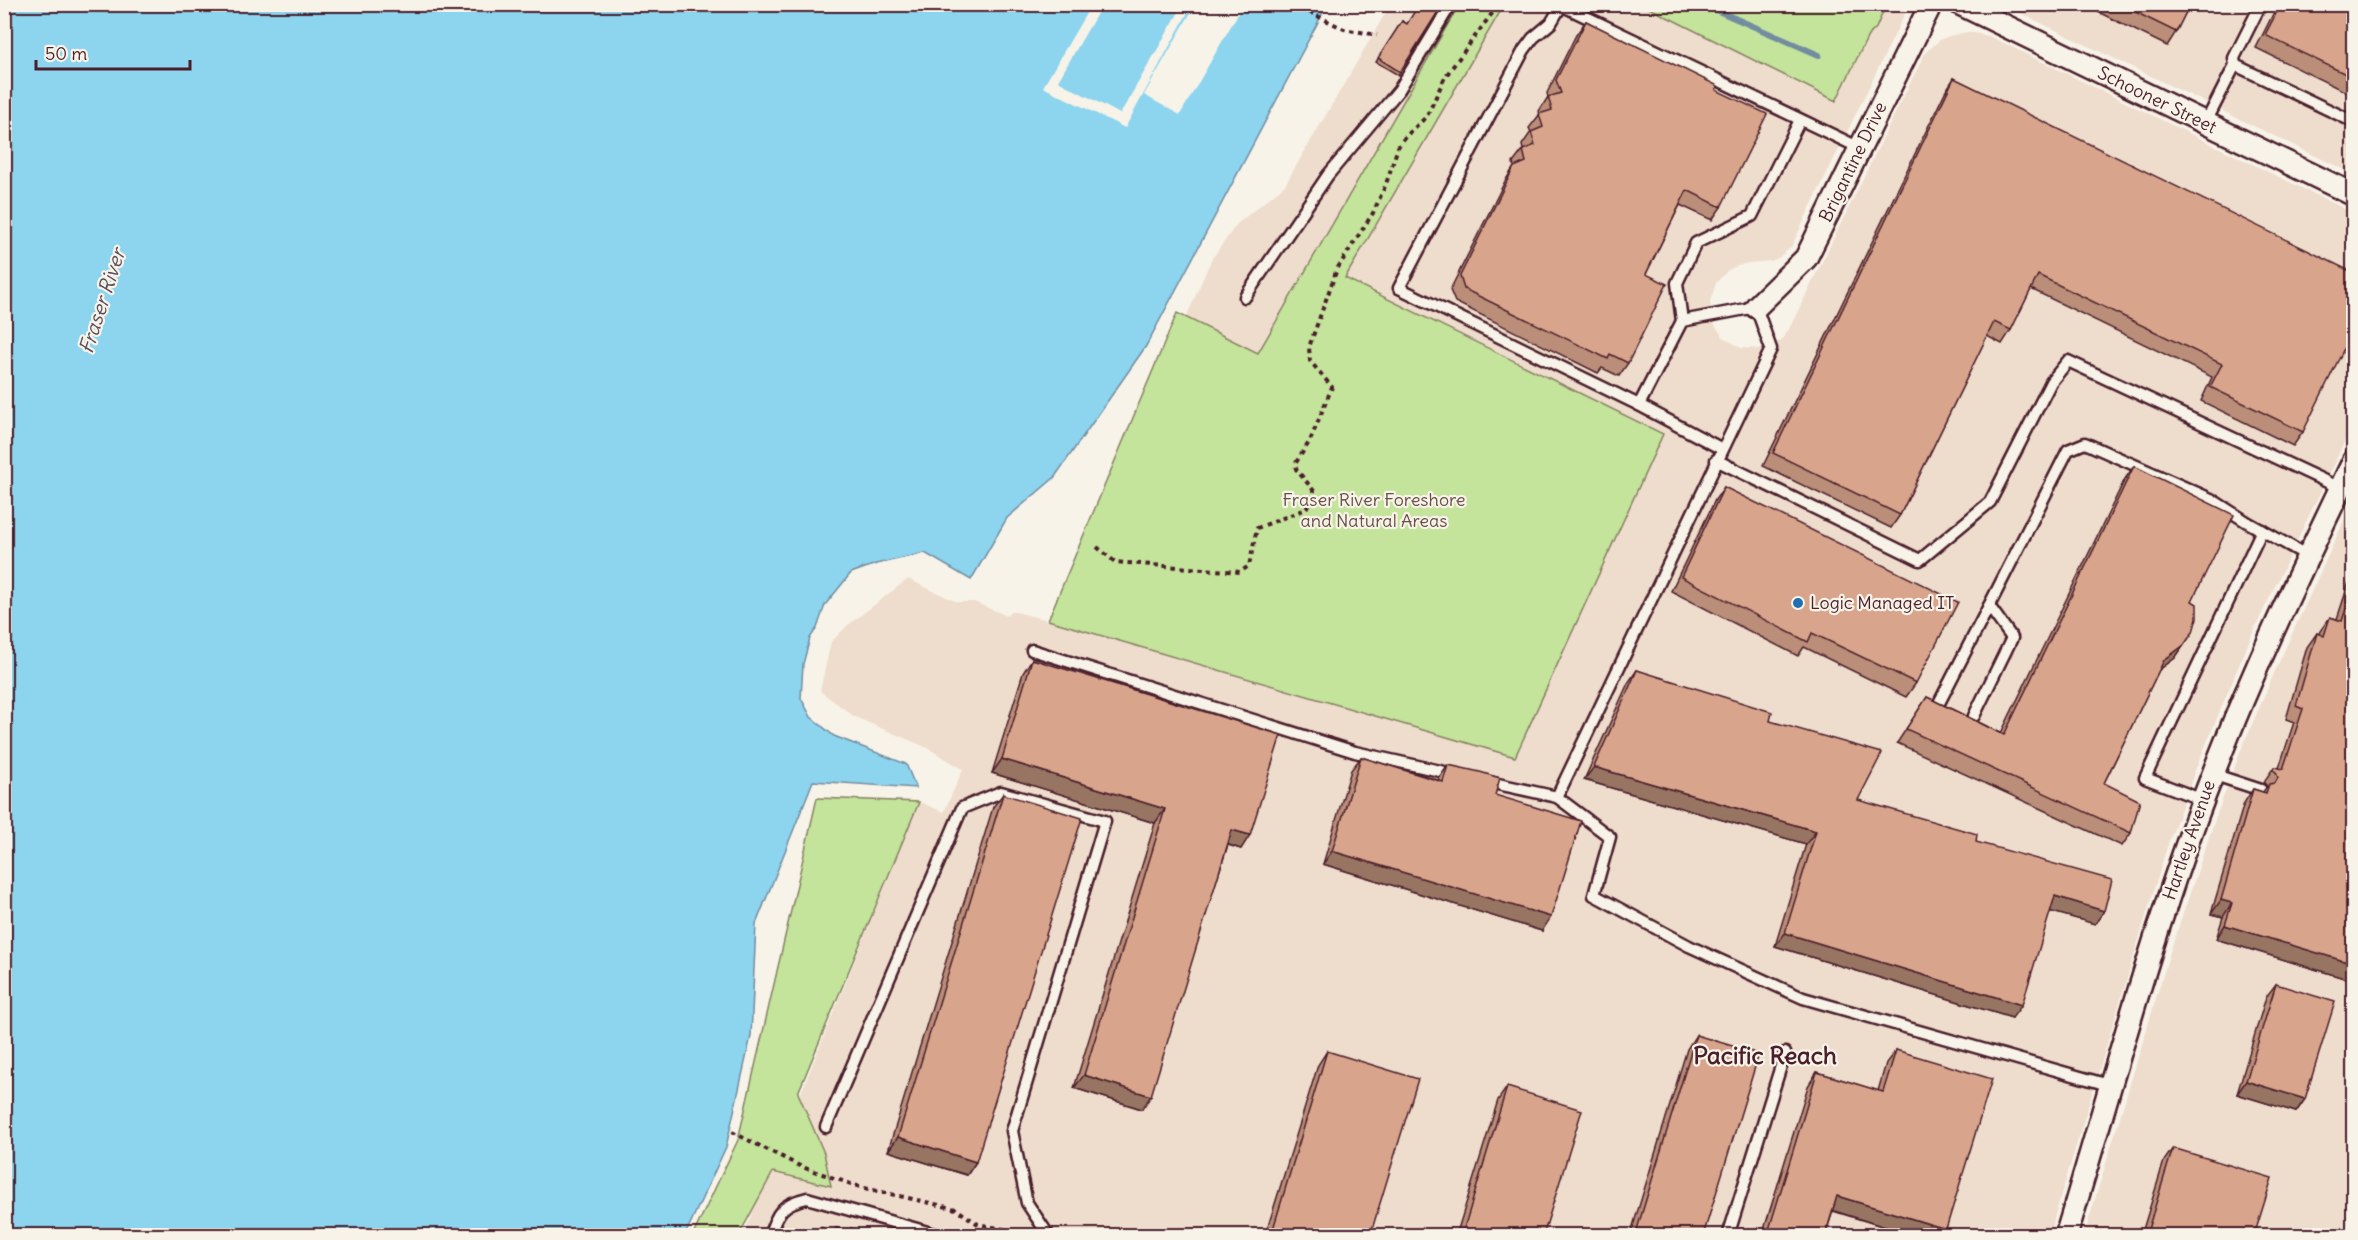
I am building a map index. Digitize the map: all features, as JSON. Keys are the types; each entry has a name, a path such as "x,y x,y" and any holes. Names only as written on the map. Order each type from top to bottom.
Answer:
{"street":[{"name":"Brigantine Drive","path":"1756,307 1806,258 1931,4"},
{"name":"Schooner Street","path":"1960,4 2354,195"},
{"name":"Hartley Avenue","path":"2066,1236 2169,895 2212,774 2266,644 2354,460"}],"lane":[{"path":"1245,297 1328,175 1399,90 1451,4"},
{"path":"2205,124 2235,65 2234,58 2261,4"},
{"path":"1722,449 1639,405 1399,288 1524,50 1533,38 1551,23 1560,5 1860,148"},
{"path":"2235,65 2354,122"},
{"path":"1639,405 1682,321 1677,283 1696,243 1752,216 1800,120"},
{"path":"1557,797 1771,349 1756,307 1682,321"},
{"path":"1716,460 1920,560 1990,502 2051,382 2068,361 2340,488"},
{"path":"1939,703 2068,450 2085,443 2211,499 2308,556"},
{"path":"2203,800 2145,778 2262,530"},
{"path":"1974,716 2012,638 1989,606"},
{"path":"1032,650 1356,752 1557,797 1610,837 1594,896 1689,946 1803,998 2112,1086"},
{"path":"2212,774 2261,790"},
{"path":"826,1127 962,808 1001,792 1105,821 1012,1131 1027,1203 1049,1236"},
{"path":"1728,1236 1785,1053"},
{"path":"769,1236 778,1213 790,1202 807,1198 942,1236"}],"path":[{"path":"1293,4 1344,29 1377,35"},
{"path":"1097,547 1114,562 1240,572 1250,566 1257,528 1306,509 1314,491 1296,469 1295,464 1310,441 1332,387 1310,361 1309,347 1336,269 1373,213 1386,184 1398,147 1427,116 1445,77 1499,4"},
{"path":"732,1132 802,1167 860,1187 956,1209 978,1224 1038,1236"}],"shaded area":[{"path":"1394,5 1459,5 1257,353 1186,318 1211,260 1237,224 1285,185 1385,14"},
{"path":"1504,5 1643,5 1836,101 1886,5 1909,5 1791,247 1771,261 1734,267 1716,283 1710,301 1712,321 1723,337 1741,348 1761,349 1781,341 1789,329 1925,53 1940,40 1949,36 1968,32 1989,36 2353,213 2353,424 2253,632 2194,773 2166,850 2049,1235 743,1236 919,802 944,812 963,769 928,748 855,717 820,691 831,642 847,626 908,579 957,602 974,602 1007,616 1011,611 1048,620 1515,757 1663,434 1345,278"},
{"path":"2003,5 2353,5 2353,174 2006,6"},
{"path":"2353,501 2353,1235 2084,1236 2171,949 2216,817 2241,750 2276,669"}],"green space":[{"name":"Fraser River Foreshore and Natural Areas","path":"1459,5 1504,5 1345,278 1663,434 1515,757 1048,620 1177,313 1258,353"},
{"path":"1643,5 1886,5 1836,101"},
{"path":"817,798 919,802 798,1093 824,1153 831,1186 773,1172 739,1235 693,1235 738,1140"}],"water":[{"name":"Fraser River","path":"5,5 1327,5 1146,346 1054,478 1007,518 971,580 925,553 876,564 851,573 825,605 817,628 810,638 803,664 801,698 811,717 834,736 906,764 916,788 813,781 756,924 751,1036 726,1147 685,1235 5,1236"}],"pier":[{"path":"1091,5 1102,5 1058,81 1120,114 1183,5 1192,5 1125,128 1043,87"},
{"path":"1195,5 1243,5 1180,115 1144,95"}],"building":[{"path":"1419,4 1437,4 1441,7 1400,72 1378,58 1402,21 1407,24"},
{"path":"2119,4 2190,4 2176,32"},
{"path":"2281,4 2354,4 2354,78 2265,35"},
{"path":"1586,21 1718,86 1716,90 1767,114 1721,207 1687,190 1646,274 1667,284 1628,363 1610,354 1608,359 1464,289 1460,276 1514,167 1526,162 1523,150 1535,145 1531,132 1543,127 1539,114 1552,110 1548,97 1561,93 1556,80"},
{"path":"1954,78 2354,273 2354,328 2303,432 2210,387 2222,364 2038,275 2011,330 1994,322 1900,515 1773,453"},
{"path":"2134,466 2234,515 2192,601 2197,604 2197,618 2193,632 2184,645 2164,660 2104,783 2140,801 2131,833 1906,729 1927,697 2004,735"},
{"path":"1724,487 1958,602 1916,683 1812,633 1808,642 1681,577"},
{"path":"2354,584 2354,964 2225,925 2232,903 2221,900 2253,789 2266,793 2269,784 2275,783 2278,778 2273,770 2274,767 2283,769 2303,709 2296,706 2317,633 2324,636 2330,617 2342,621"},
{"path":"1032,659 1281,735 1250,835 1232,830 1151,1096 1084,1075 1165,809 1002,759"},
{"path":"1637,670 1772,712 1770,721 1882,753 1858,800 1977,834 1976,842 2112,880 2104,911 2055,896 2022,1005 1785,933 1816,831 1594,767"},
{"path":"1361,757 1443,782 1448,765 1480,772 1500,778 1495,795 1581,821 1551,917 1332,851"},
{"path":"1003,794 1082,818 976,1162 898,1137"},
{"path":"2276,984 2335,1002 2305,1099 2246,1081"},
{"path":"1696,1035 1759,1054 1703,1236 1635,1236"},
{"path":"1896,1050 1992,1079 1946,1229 1837,1196 1825,1236 1767,1236 1817,1072 1883,1092"},
{"path":"1327,1051 1418,1079 1370,1236 1293,1236 1273,1229"},
{"path":"1507,1087 1582,1110 1543,1236 1464,1236 1462,1235"},
{"path":"2173,1148 2272,1178 2254,1236 2146,1236"},
{"path":"820,1227 834,1232 836,1228 850,1232 851,1228 876,1236 802,1236 805,1228 819,1232"}],"waterway":[{"path":"1702,4 1819,55"}],"place":[{"name":"Logic Managed IT","path":"1798,603"}],"district":[{"name":"Pacific Reach","path":"1765,1056"}]}
